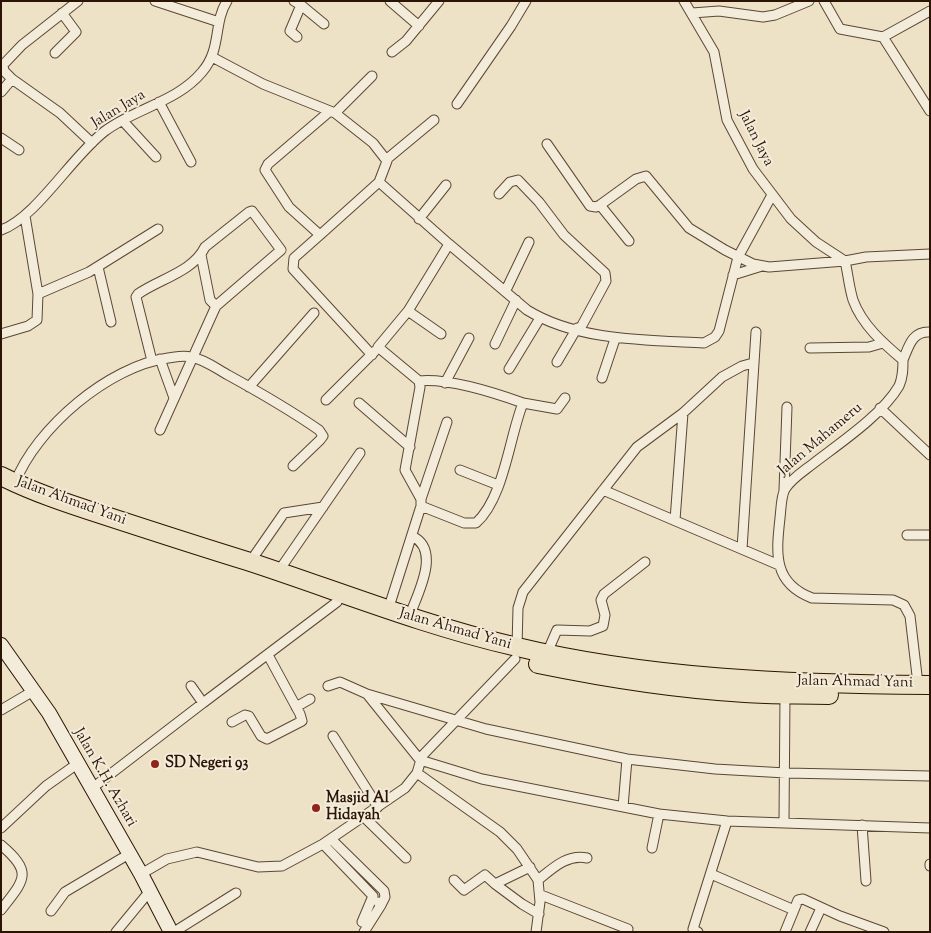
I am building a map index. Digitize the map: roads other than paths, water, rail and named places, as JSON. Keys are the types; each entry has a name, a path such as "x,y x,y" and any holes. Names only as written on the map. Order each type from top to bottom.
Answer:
{"highway":[{"name":"Jalan Ahmad Yani","path":"6,482 250,562 516,653 547,654 621,666 744,681 926,688"},
{"name":"Jalan Ahmad Yani","path":"6,482 47,506 440,637 651,684 705,690 785,695 926,688"}],"street":[{"path":"78,1 22,44 3,65 4,72 60,113 92,143"},
{"path":"155,1 174,4 219,22"},
{"name":"Jalan Jaya","path":"1,230 25,216 92,143 106,131 194,81 212,57 218,36 219,22 227,1"},
{"path":"390,1 419,26"},
{"path":"392,52 419,26 439,1"},
{"path":"457,104 526,1"},
{"name":"Jalan Jaya","path":"684,1 714,52 727,120 753,169 791,219 816,242 845,261"},
{"path":"692,13 719,10 763,17 775,15 808,1"},
{"path":"824,1 840,29 883,37 930,11"},
{"path":"297,37 290,29 298,3 324,24"},
{"path":"55,53 76,32 62,13"},
{"path":"883,37 927,98 930,111"},
{"path":"212,57 263,84 332,112 373,143 387,159 387,167 379,182 294,258 293,269 372,355"},
{"path":"320,235 289,207 265,170 268,164 332,112 372,76"},
{"path":"1,92 12,79"},
{"path":"159,102 191,162"},
{"path":"387,159 434,120"},
{"path":"123,121 156,157"},
{"path":"1,138 19,150"},
{"path":"547,144 590,206 596,207 600,205 636,179 646,176 689,228 738,257 762,266"},
{"path":"499,194 510,182 518,180 540,202 564,235 604,273 606,281 557,362"},
{"path":"379,182 419,220 540,318 615,339 704,343 715,337 719,331 738,257 772,195"},
{"path":"419,220 446,185"},
{"path":"600,205 629,240"},
{"path":"160,430 216,306 281,249 254,213 250,211 205,247 201,255 189,266 137,295 156,360 174,398"},
{"path":"1,334 28,326 37,320 38,294 25,216"},
{"path":"38,294 98,266 158,229"},
{"path":"506,290 529,242"},
{"path":"326,400 372,355 408,311 450,244"},
{"path":"733,275 762,266 845,261 866,257 930,254"},
{"path":"201,255 210,300 216,306"},
{"path":"845,261 854,300 862,317 883,343 903,360"},
{"path":"98,266 111,322"},
{"path":"495,344 516,300"},
{"path":"408,311 441,334"},
{"path":"249,387 314,313"},
{"path":"509,368 540,318"},
{"path":"742,549 756,332"},
{"name":"Jalan Mahameru","path":"926,688 910,616 904,605 893,600 812,598 802,594 788,583 779,565 777,546 784,490 796,476 851,434 880,408 898,387 903,376 903,360 914,337 918,333 930,332"},
{"path":"445,383 468,338"},
{"path":"602,378 615,339"},
{"path":"810,348 869,347 883,343"},
{"path":"378,347 419,381 429,380 490,391 523,403 557,409 565,398"},
{"path":"6,482 26,461 44,436 76,404 119,374 156,360 192,357 295,413 322,432 320,440 293,466"},
{"path":"141,874 167,859 197,852 258,867 282,866 327,841 406,788 417,773 420,760 516,653 518,608 523,592 637,447 683,412 722,377 742,366 753,363"},
{"path":"419,381 420,393 406,474 421,502 464,523 476,523 483,517 498,485 523,403"},
{"path":"359,403 410,447"},
{"path":"784,490 787,408"},
{"path":"880,408 930,455"},
{"path":"675,520 683,412"},
{"path":"388,610 446,422"},
{"path":"278,573 360,453"},
{"path":"460,470 498,485"},
{"path":"603,490 779,565"},
{"path":"250,562 284,513 323,507"},
{"path":"907,534 930,535"},
{"path":"410,617 426,569 427,557 422,543 412,536"},
{"path":"547,654 557,630 590,631 603,626 606,615 601,600 604,594 645,562"},
{"path":"91,789 337,602"},
{"name":"Jalan K.H. Azhari","path":"3,652 35,690 173,932"},
{"path":"232,722 245,715 248,716 261,736 267,740 302,721 268,655"},
{"path":"328,686 340,682 367,694 455,721 626,759 716,769 786,773 930,776"},
{"path":"190,686 203,703"},
{"path":"1,710 35,690"},
{"path":"367,694 420,760 482,779 659,814 727,821 930,828"},
{"path":"784,822 786,773 785,695"},
{"path":"296,707 310,699"},
{"path":"333,736 378,807"},
{"path":"623,807 626,759"},
{"path":"1,828 46,786 77,764"},
{"path":"417,773 500,832 517,849 538,880 540,914 536,932"},
{"path":"652,848 659,814"},
{"path":"364,816 406,858"},
{"path":"695,931 727,821"},
{"path":"862,826 866,881"},
{"path":"327,841 381,905"},
{"path":"327,841 384,891 385,897 381,905 365,928"},
{"path":"1,845 19,862 24,876 20,886 1,910"},
{"path":"50,910 65,892 129,854"},
{"path":"538,880 569,858 576,856 587,858"},
{"path":"496,884 530,867"},
{"path":"711,874 794,910"},
{"path":"454,880 464,890 485,875 522,904 540,914"},
{"path":"116,932 149,892"},
{"path":"173,932 236,894"},
{"path":"540,895 628,929"},
{"path":"365,928 373,896"},
{"path":"785,932 801,898 821,908 884,932"},
{"path":"810,932 821,908"}],"place":[{"name":"SD Negeri 93","path":"155,764"},
{"name":"Masjid Al Hidayah","path":"316,808"}]}
